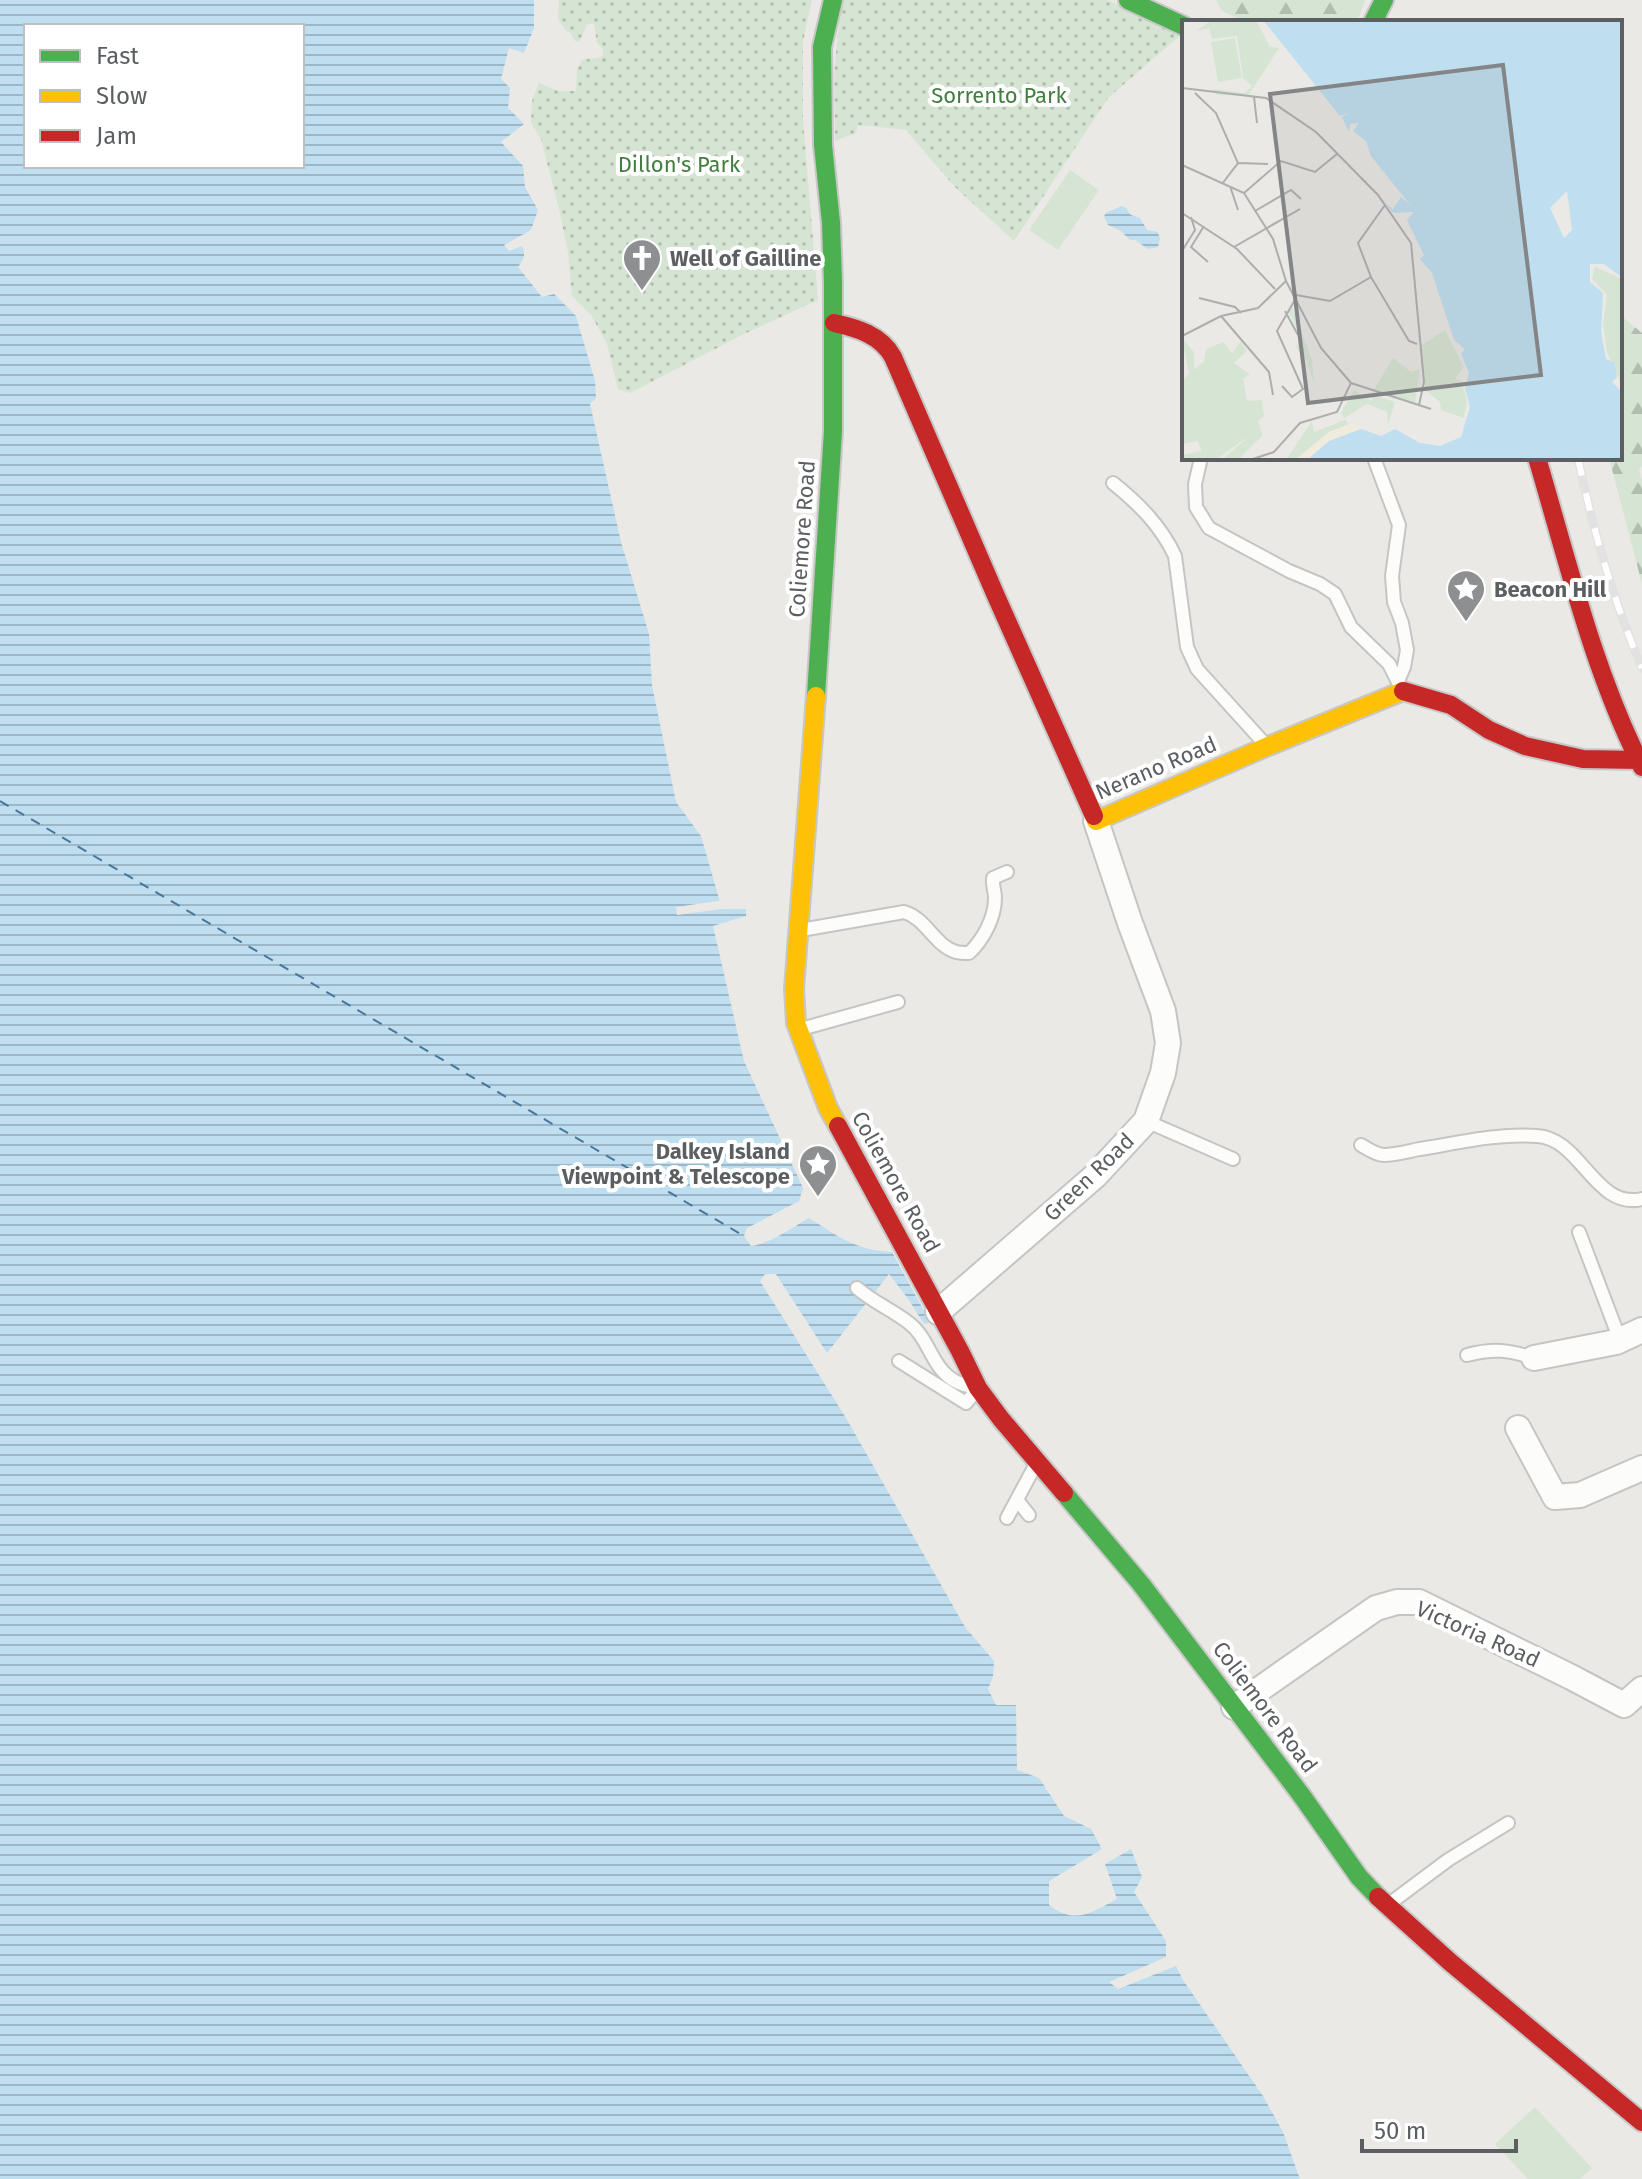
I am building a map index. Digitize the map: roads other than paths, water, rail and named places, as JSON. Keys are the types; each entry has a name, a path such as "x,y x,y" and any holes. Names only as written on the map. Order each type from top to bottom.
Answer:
{"street":[{"name":"Coliemore Road","path":"833,0 822,47 823,145 831,223 834,323 833,431 794,989 796,1023 828,1108 978,1388 1141,1584 1302,1796 1359,1877 1386,1906 1450,1962 1642,2122"},
{"path":"1128,0 1182,25"},
{"path":"1374,20 1384,0"},
{"name":"Nerano Road","path":"834,323 869,334 888,349 1096,821 1400,686"},
{"path":"1400,686 1451,705 1489,730 1525,746 1583,759 1638,753 1594,651 1538,460"},
{"name":"Green Road","path":"938,1312 1095,1176 1146,1121 1163,1073 1168,1043 1163,1011 1096,821"},
{"path":"1534,1358 1631,1335"},
{"path":"1518,1428 1555,1497 1580,1495 1642,1468"},
{"name":"Victoria Road","path":"1234,1707 1376,1608 1397,1602 1419,1602 1624,1705 1642,1689"}],"lane":[{"path":"1201,460 1195,484 1196,507 1209,528 1335,594 1351,627 1389,664 1400,686"},
{"path":"1375,460 1399,525 1392,576 1394,602 1407,650 1400,686"},
{"path":"1113,483 1145,510 1175,556 1187,647 1197,669 1266,747"},
{"path":"798,931 904,912 914,915 954,952 969,953 981,942 992,912 995,899 993,878 1007,872"},
{"path":"799,1030 898,1002"},
{"path":"1146,1121 1233,1159"},
{"path":"1361,1145 1381,1155 1492,1138 1540,1135 1563,1144 1603,1187 1616,1196 1631,1202 1642,1199"},
{"path":"1579,1232 1631,1335"},
{"path":"857,1288 870,1300 911,1324 946,1375 978,1388 966,1403 899,1361"},
{"path":"1467,1355 1486,1350 1509,1350 1534,1358"},
{"path":"1007,1518 1037,1461"},
{"path":"1017,1500 1029,1515"},
{"path":"1386,1906 1448,1860 1508,1823"}],"water":[{"path":"0,0 534,0 534,28 524,53 509,48 501,79 510,88 508,108 524,124 501,142 523,166 525,187 538,210 531,230 504,245 509,251 522,246 524,257 518,267 542,297 554,294 576,316 595,381 596,398 590,404 621,542 649,634 652,685 676,802 701,836 722,909 746,909 746,916 713,926 744,1061 803,1188 799,1201 747,1228 744,1236 751,1246 759,1244 809,1218 857,1245 892,1252 930,1322 924,1324 889,1274 827,1353 776,1274 765,1274 760,1281 846,1418 965,1627 994,1661 988,1689 996,1705 1016,1705 1017,1770 1039,1778 1064,1816 1091,1829 1102,1849 1049,1881 1049,1905 1075,1916 1117,1899 1105,1864 1131,1849 1142,1877 1134,1892 1166,1941 1166,1957 1109,1982 1118,1989 1176,1966 1263,2096 1283,2132 1300,2179 0,2179"},
{"path":"1122,206 1131,215 1140,218 1147,230 1158,232 1158,247 1148,249 1108,225 1104,216"}],"railway":[{"path":"1578,460 1605,564 1642,668"}],"place":[{"name":"Well of Gailline","path":"642,292"},
{"name":"Beacon Hill","path":"1466,623"},
{"name":"Dalkey Island Viewpoint & Telescope","path":"818,1198"}],"park label":[{"name":"Sorrento Park","path":"999,95"},
{"name":"Dillon's Park","path":"679,164"}]}
